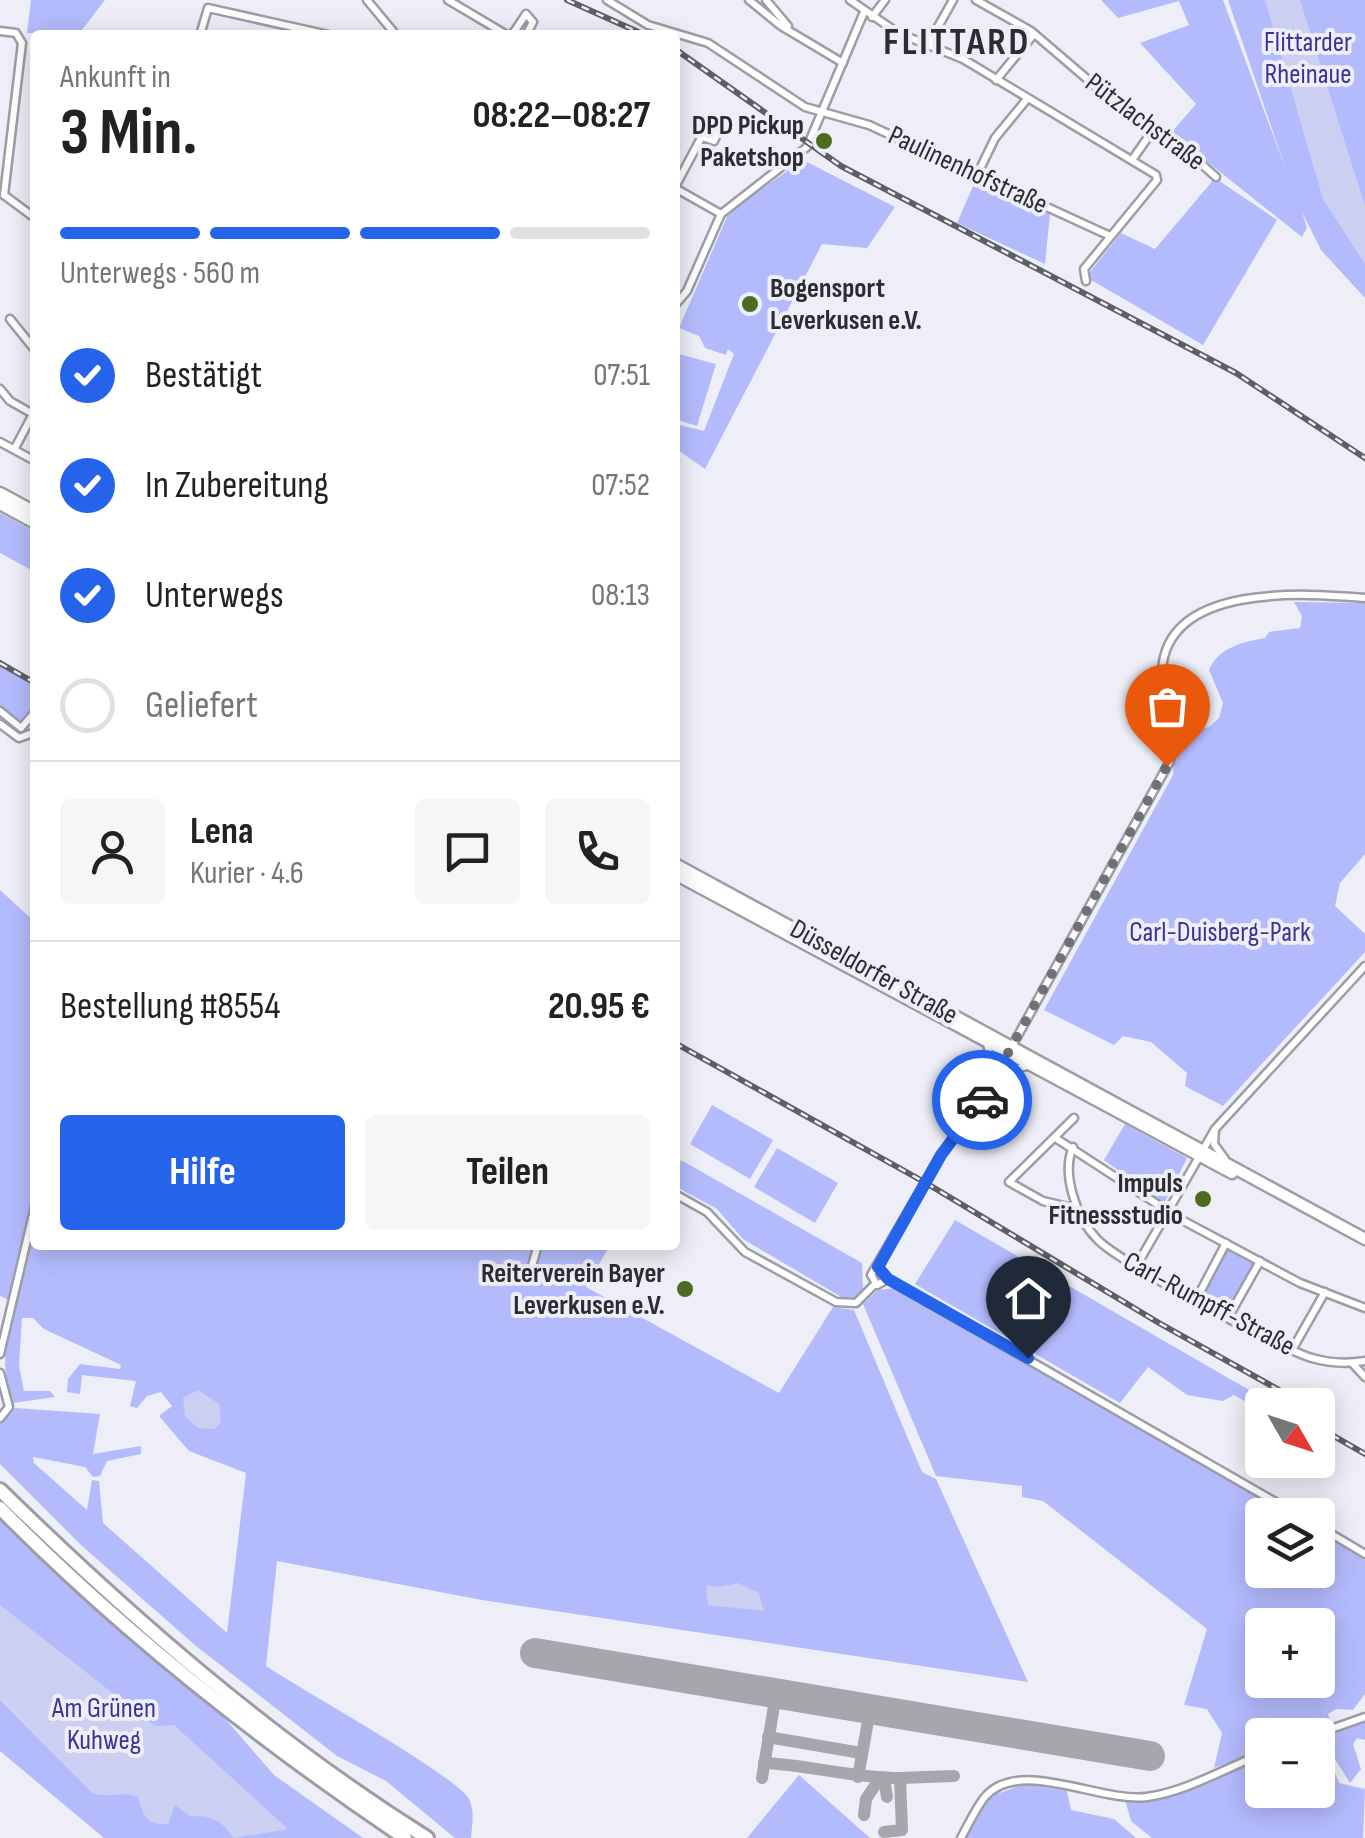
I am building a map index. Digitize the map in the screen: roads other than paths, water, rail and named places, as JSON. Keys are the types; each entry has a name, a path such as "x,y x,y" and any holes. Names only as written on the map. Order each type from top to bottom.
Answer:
{"highway":[{"path":"0,1490 113,1597 277,1733 427,1838"},
{"path":"0,1508 102,1605 240,1718 405,1838"}],"main road":[{"path":"0,493 30,509"},
{"path":"0,504 30,520"},
{"name":"Düsseldorfer Straße","path":"680,867 987,1044 1009,1051"},
{"name":"Düsseldorfer Straße","path":"680,876 776,923 1178,1138 1198,1153"},
{"name":"Düsseldorfer Straße","path":"1030,1062 1198,1153"},
{"path":"1198,1153 1229,1164 1365,1242"},
{"path":"1198,1153 1365,1242"}],"street":[{"path":"368,0 392,30"},
{"path":"448,0 500,30"},
{"name":"Paulinenhofstraße","path":"606,0 619,3 648,25 666,30"},
{"path":"749,0 843,63"},
{"path":"766,0 796,34"},
{"path":"850,0 868,15 996,80 1157,177 1084,269 1086,281"},
{"path":"680,300 688,291 721,214 810,142 868,15 884,0"},
{"path":"930,41 953,0"},
{"name":"Pützlachstraße","path":"976,0 1034,34 1151,133 1187,151 1216,176"},
{"path":"201,30 208,8 307,30"},
{"path":"513,30 526,14 533,22 529,30"},
{"path":"0,31 16,33 22,43 2,193 30,214"},
{"name":"Paulinenhofstraße","path":"680,34 708,42 796,102 822,113 869,124 1110,236"},
{"path":"996,80 1034,34"},
{"path":"978,174 995,138 1027,99"},
{"path":"1132,160 1151,133"},
{"path":"680,179 702,137"},
{"path":"680,191 721,214"},
{"path":"10,319 30,344"},
{"path":"0,389 10,401 30,410"},
{"path":"15,448 30,420"},
{"path":"0,442 30,458"},
{"path":"875,1284 871,1275 941,1155 996,1075 1170,761 1174,730 1162,670 1178,632 1204,612 1240,599 1365,598"},
{"path":"0,711 10,724 20,728 30,717"},
{"path":"0,724 19,738 30,734"},
{"path":"1136,1265 1215,1129 1365,966"},
{"path":"996,1075 1030,1062 1020,1030"},
{"path":"987,1044 996,1075"},
{"path":"1073,1146 1070,1163 1077,1209 1043,1202 1009,1182 1057,1139 1074,1118"},
{"path":"1178,1138 1198,1140 1215,1129"},
{"path":"1215,1129 1214,1144 1229,1164"},
{"path":"1057,1139 1226,1243 1365,1308"},
{"path":"680,1197 707,1212 745,1252 836,1302 856,1303 875,1284 888,1279"},
{"name":"Carl-Rumpff-Straße","path":"1077,1209 1100,1243 1292,1350 1324,1361 1365,1361"},
{"path":"0,1354 30,1227"},
{"path":"1197,1298 1226,1243"},
{"path":"529,1276 537,1250"},
{"path":"1230,1316 1260,1261"},
{"path":"878,1267 888,1279 1268,1498"},
{"path":"1292,1350 1325,1292"},
{"path":"1352,1363 1365,1376"},
{"path":"0,1373 9,1407 0,1418"},
{"path":"1335,1536 1365,1554"},
{"path":"1335,1728 1365,1717"},
{"path":"961,1838 983,1799 1009,1781 1046,1782 1131,1798 1151,1796 1245,1761"}],"railway":[{"path":"567,0 634,30"},
{"path":"680,53 841,166 1236,373 1365,458"},
{"path":"0,663 30,680"},
{"path":"680,1046 926,1183 1276,1388"},
{"path":"1335,1437 1365,1454"}],"place":[{"name":"DPD Pickup Paketshop","path":"824,141"},
{"name":"Bogensport Leverkusen e.V.","path":"750,304"},
{"name":"Impuls Fitnessstudio","path":"1203,1199"},
{"name":"Reiterverein Bayer Leverkusen e.V.","path":"685,1289"}],"district":[{"name":"FLITTARD","path":"957,42"}],"park label":[{"name":"Flittarder Rheinaue","path":"1308,58"},
{"name":"Carl-Duisberg-Park","path":"1220,932"},
{"name":"Am Grünen Kuhweg","path":"104,1724"}]}
